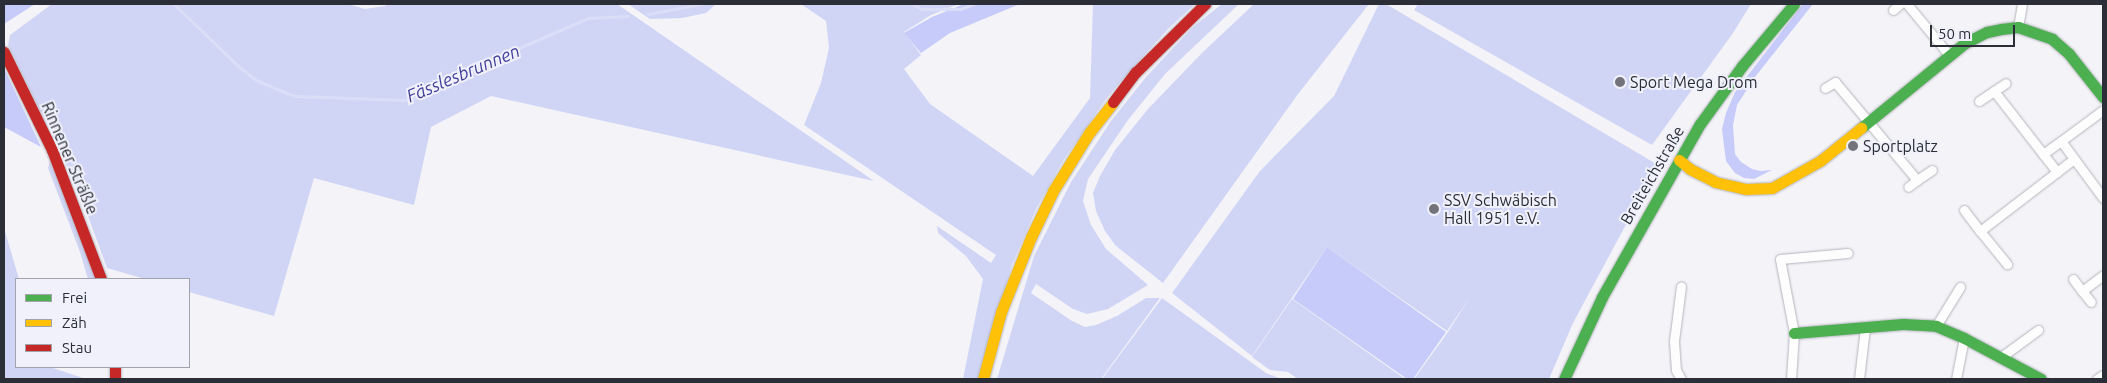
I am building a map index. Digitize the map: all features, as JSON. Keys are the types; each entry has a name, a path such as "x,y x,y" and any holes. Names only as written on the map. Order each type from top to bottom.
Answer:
{"street":[{"path":"983,379 1001,312 1031,238 1053,191 1095,125 1136,72 1205,4"},
{"name":"Breiteichstraße","path":"1564,379 1602,297 1679,160 1723,91 1794,4"},
{"path":"1907,4 1950,55"},
{"path":"2018,27 2022,4"},
{"path":"1679,160 1690,169 1715,182 1746,189 1772,188 1820,161 1966,43 1987,32 2018,27 2052,39 2069,54 2103,96"},
{"name":"Rinnener Sträßle","path":"4,52 52,150 100,278"},
{"path":"1825,88 1838,79 1868,124 1917,180"},
{"path":"1979,100 2006,83"},
{"path":"1994,91 2057,172"},
{"path":"2043,154 2103,110"},
{"path":"2062,141 2103,198"},
{"path":"1980,231 2074,159"},
{"path":"1908,187 1932,170"},
{"path":"1964,210 2007,264"},
{"path":"1791,379 1794,333 1780,259 1848,254"},
{"path":"2082,291 2103,275"},
{"path":"2073,279 2091,302"},
{"path":"1681,286 1674,341 1676,370 1681,379"},
{"path":"1936,326 1960,287"},
{"path":"1794,333 1903,324 1936,326 1964,338 2041,379"},
{"path":"1859,379 1865,328"},
{"path":"2001,357 2038,330"},
{"path":"1956,379 1964,338"},
{"path":"2098,379 2103,375"}],"shaded area":[{"path":"4,4 35,4 4,24"},
{"path":"52,4 348,4 365,9 385,6 387,4 617,4 874,181 491,96 431,127 414,205 314,178 274,316 190,292 190,278 142,278 107,268 77,186 8,45 10,35"},
{"path":"628,4 716,4 706,13 682,18 650,19"},
{"path":"801,4 959,4 931,15 904,32 921,55 904,69 930,104 1033,176 1090,98 1093,4 1195,4 1168,29 1106,99 1063,161 1036,209 1012,265 978,379 963,379 983,279 966,256 938,233 937,226 991,263 996,255 804,125 821,83 829,48 826,21"},
{"path":"964,4 1020,4 950,33 921,53 904,33 932,17"},
{"path":"1222,4 1239,4 1165,74 1128,120 1088,179 1083,201 1091,225 1106,249 1148,285 1108,309 1087,314 1073,309 1036,284 1031,293 1072,321 1085,327 1096,325 1117,316 1146,298 1160,298 1101,379 997,379 1034,256 1071,182 1111,121 1146,77 1193,27"},
{"path":"1254,4 1369,4 1298,94 1163,283 1116,246 1105,231 1096,211 1093,193 1100,176 1115,150 1148,109 1202,53"},
{"name":"SSV Schwäbisch Hall 1951 e.V.","path":"1379,4 1386,4 1658,165 1573,323 1549,379 1414,379 1448,332 1470,297 1447,331 1327,247 1252,356 1172,293 1260,171 1334,96"},
{"name":"Sport Mega Drom","path":"1418,4 1751,4 1733,33 1652,145 1414,10"},
{"path":"1803,4 1813,4 1755,77 1737,105 1733,125 1735,154 1741,162 1752,169 1760,171 1772,170 1754,179 1744,178 1735,173 1726,161 1722,129 1726,113 1735,92"},
{"path":"4,68 41,147 4,127"},
{"path":"50,161 97,278 88,278 80,252 48,168"},
{"path":"4,228 19,278 15,278 15,368 53,368 86,379 4,379"},
{"path":"1327,247 1446,332 1413,379 1407,379 1293,299"},
{"path":"1162,298 1266,373 1281,379 1102,379"},
{"path":"1292,299 1405,379 1298,379 1288,372 1270,370 1252,357"}],"waterway":[{"name":"Fässlesbrunnen","path":"174,4 238,66 256,80 279,90 295,96 405,100 415,98 507,53 588,18 628,16"},
{"name":"Fässlesbrunnen","path":"648,14 701,4"},
{"name":"Fässlesbrunnen","path":"913,4 921,9 960,9 974,4"}],"traffic: fast":[{"path":"1564,379 1602,297 1700,124 1742,66 1794,4"},
{"path":"1861,128 1965,43 1987,32 2001,29 2018,27 2052,39 2069,54 2103,97"},
{"path":"1794,333 1903,324 1936,326 1964,338 2041,379"}],"traffic: slow":[{"path":"983,379 1001,312 1031,237 1053,191 1089,133 1113,102"},
{"path":"1679,160 1690,169 1715,182 1746,189 1772,188 1820,161 1861,128"}],"traffic: jam":[{"path":"1113,102 1136,72 1205,4"},
{"path":"4,52 52,150 101,278"},
{"path":"115,368 115,379"}],"place":[{"name":"Sport Mega Drom","path":"1620,82"},
{"name":"Sportplatz","path":"1853,146"},
{"name":"SSV Schwäbisch Hall 1951 e.V.","path":"1434,209"}]}
